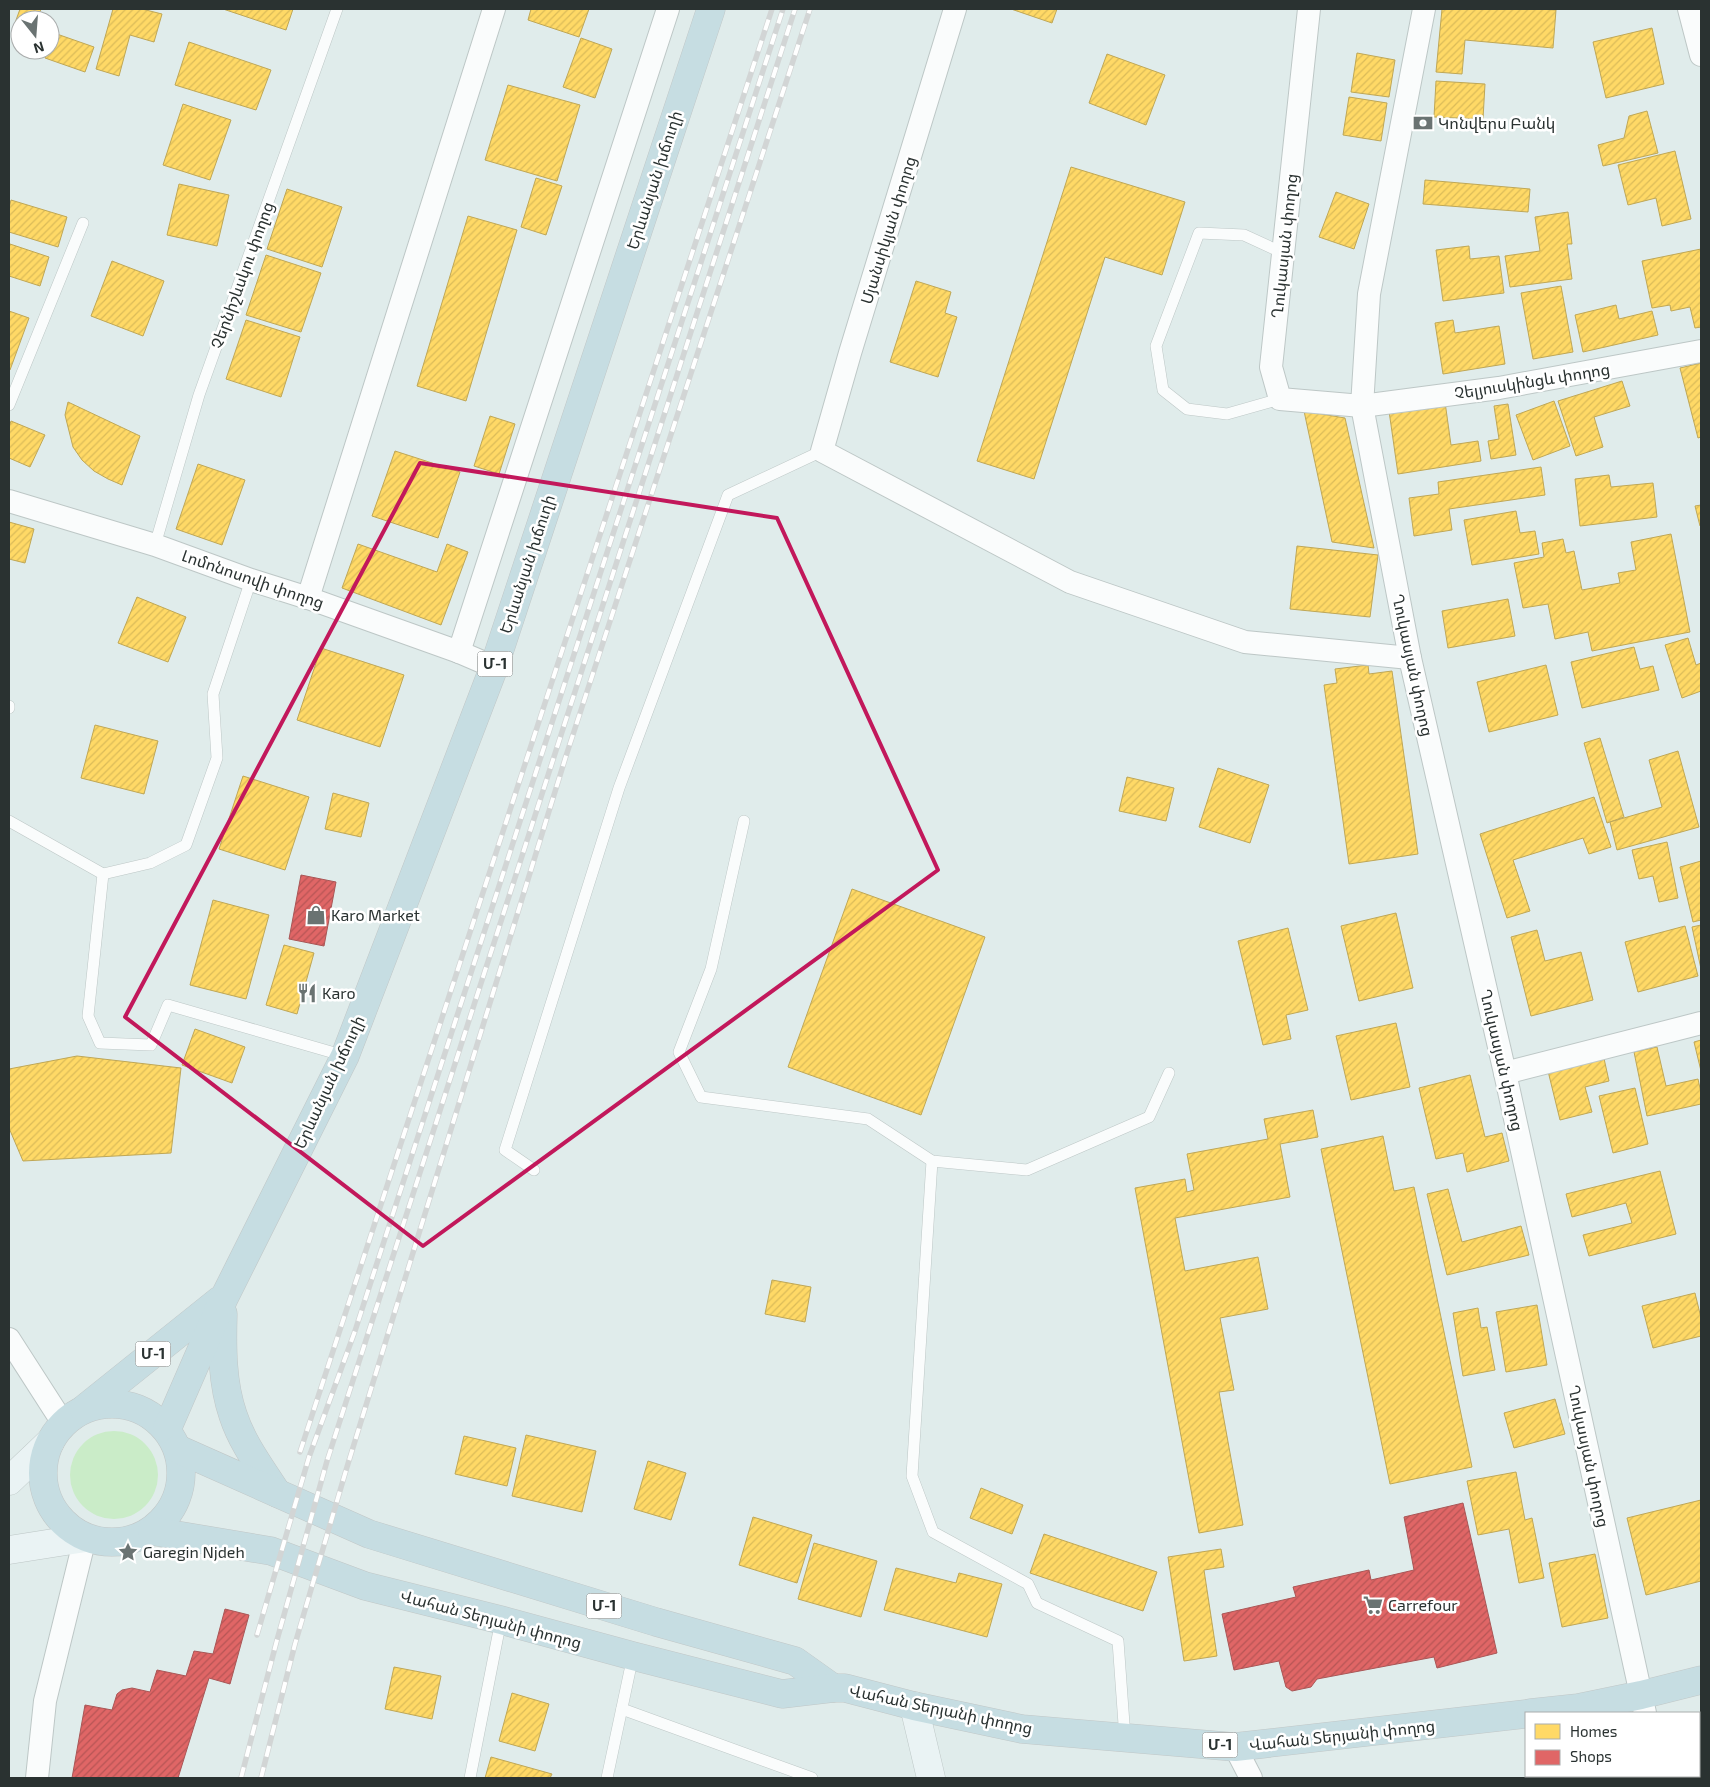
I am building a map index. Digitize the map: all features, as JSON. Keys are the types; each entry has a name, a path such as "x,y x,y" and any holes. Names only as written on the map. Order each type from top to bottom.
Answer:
{"highway":[{"name":"Երևանյան խճուղի","path":"173,1439 224,1298 345,1056 494,667 711,9"},
{"name":"Երևանյան խճուղի","path":"65,1425 224,1298"},
{"path":"224,1298 222,1349 226,1390 233,1415 248,1447 276,1493"},
{"path":"104,1405 128,1405 149,1414 173,1439 182,1471 179,1494 168,1515 152,1531 131,1540 108,1544 85,1538 66,1526 51,1508 43,1487 42,1463 65,1425 104,1405"},
{"name":"Վահան Տերյանի փողոց","path":"173,1439 276,1493 369,1534 647,1620 795,1661 833,1688"},
{"name":"Վահան Տերյանի փողոց","path":"152,1531 271,1551 365,1586 782,1694 846,1688 914,1706 1022,1729 1235,1747 1525,1714"},
{"path":"1541,1712 1643,1704 1701,1680"}],"main road":[{"path":"9,1482 65,1425"},
{"path":"9,1550 85,1538"},
{"path":"914,1706 931,1778"}],"street":[{"path":"308,598 494,9"},
{"path":"459,652 668,9"},
{"name":"Մյանսիկյան փողոց","path":"822,451 850,353 956,9"},
{"name":"Ղուկասյան փողոց","path":"1280,400 1271,367 1309,9"},
{"name":"Ղուկասյան փողոց","path":"1424,9 1369,294 1362,406 1410,658 1505,1073 1643,1704"},
{"path":"1690,9 1701,55"},
{"name":"Չելյուսկինցև փողոց","path":"1362,406 1499,388 1701,351"},
{"path":"1280,400 1362,406"},
{"path":"822,451 1070,582 1245,642 1410,658"},
{"name":"Լոմոնոսովի փողոց","path":"9,500 155,544 250,580 308,598 459,652 494,667"},
{"path":"1505,1073 1701,1022"},
{"path":"9,1340 65,1425"},
{"path":"37,1778 45,1701 85,1538"},
{"path":"1235,1747 1251,1778"}],"lane":[{"name":"Չերնիշևսկու փողոց","path":"155,544 199,394 337,9"},
{"path":"9,405 84,223"},
{"path":"1280,400 1227,414 1187,409 1163,390 1156,346 1199,233 1244,235 1283,253"},
{"path":"534,1170 505,1150 619,788 728,495 822,451"},
{"path":"9,820 103,874 150,863 186,846 217,758 213,694 250,580"},
{"path":"744,821 711,969 678,1052 702,1097 868,1119 932,1161 1027,1170 1149,1117 1169,1073"},
{"path":"103,874 88,1016 100,1044 151,1045 168,1004 345,1056"},
{"path":"932,1161 912,1476 933,1532 1028,1584 1037,1603 1118,1642 1125,1738"},
{"path":"470,1778 501,1620"},
{"path":"607,1778 633,1656"},
{"path":"622,1709 812,1778"}],"highlighted area":[{"path":"420,463 777,518 938,870 423,1246 125,1017"}],"green space":[{"path":"114,1431 131,1435 145,1444 154,1458 158,1475 154,1492 145,1506 131,1515 114,1519 97,1515 83,1506 74,1492 70,1475 74,1458 83,1444 97,1435"}],"building: Homes":[{"path":"20,9 41,9 41,10"},
{"path":"113,9 142,9 162,14 154,42 130,35 119,76 96,69"},
{"path":"223,9 293,9 286,30"},
{"path":"531,9 589,9 579,37 528,20"},
{"path":"1011,9 1057,9 1052,23"},
{"path":"1442,9 1556,10 1553,48 1465,40 1462,74 1436,72"},
{"path":"1652,28 1664,84 1606,98 1593,42"},
{"path":"60,35 94,47 85,72 51,60 60,60"},
{"path":"581,38 612,49 595,98 563,87"},
{"path":"189,42 271,70 256,110 175,85"},
{"path":"1357,53 1395,60 1389,97 1351,92"},
{"path":"1107,54 1165,75 1146,125 1089,103"},
{"path":"1436,81 1485,84 1483,119 1434,117"},
{"path":"508,85 580,105 557,181 485,160"},
{"path":"1349,97 1387,103 1381,141 1343,135"},
{"path":"183,104 231,120 210,180 163,165"},
{"path":"1647,111 1658,153 1603,166 1598,145 1624,138 1629,116"},
{"path":"1675,151 1691,219 1662,226 1656,198 1628,205 1618,165"},
{"path":"1071,167 1185,202 1162,275 1105,257 1034,479 977,461"},
{"path":"536,178 562,186 546,235 521,227"},
{"path":"1425,180 1530,189 1528,212 1423,204"},
{"path":"179,184 229,195 217,246 167,235"},
{"path":"287,189 342,207 322,267 267,249"},
{"path":"1336,192 1369,204 1354,249 1319,237"},
{"path":"11,200 67,217 58,247 9,232"},
{"path":"1568,212 1572,244 1567,244 1572,279 1510,287 1505,256 1540,251 1535,217"},
{"path":"468,216 517,230 466,401 417,386"},
{"path":"10,244 49,257 40,286 9,276"},
{"path":"1469,246 1470,259 1499,256 1504,293 1443,301 1436,250"},
{"path":"1701,249 1701,327 1695,328 1690,307 1671,311 1670,305 1652,308 1642,261"},
{"path":"266,255 321,273 301,332 246,315"},
{"path":"112,261 164,281 143,336 91,316"},
{"path":"916,281 951,292 945,313 957,317 938,377 890,362"},
{"path":"1561,286 1573,352 1533,359 1521,293"},
{"path":"1616,305 1619,319 1652,311 1658,335 1583,352 1575,315"},
{"path":"9,311 29,318 10,370 9,369"},
{"path":"246,320 300,337 281,397 226,379"},
{"path":"1453,320 1455,333 1499,326 1505,364 1443,374 1435,323"},
{"path":"1701,363 1701,437 1698,438 1680,368"},
{"path":"1622,381 1630,406 1594,417 1603,447 1576,456 1558,401"},
{"path":"1554,401 1570,446 1533,460 1516,415"},
{"path":"68,402 140,436 122,485 94,471 82,460 73,447 65,415"},
{"path":"1445,402 1451,445 1478,441 1481,461 1398,474 1389,411"},
{"path":"1508,404 1516,455 1491,459 1488,441 1499,439 1494,406"},
{"path":"1304,411 1345,418 1374,548 1332,542"},
{"path":"490,416 515,424 499,474 474,466"},
{"path":"11,421 45,435 30,467 9,458 9,427"},
{"path":"395,451 460,472 438,538 372,516"},
{"path":"198,464 245,480 222,545 176,529"},
{"path":"1541,467 1545,495 1449,509 1452,530 1414,536 1409,498 1439,494 1438,482"},
{"path":"1609,475 1611,487 1653,483 1657,517 1580,526 1575,479"},
{"path":"1701,505 1701,526 1700,526 1695,506"},
{"path":"1516,511 1520,533 1535,531 1539,554 1472,565 1464,520"},
{"path":"9,522 34,529 25,563 9,559"},
{"path":"1671,534 1690,632 1592,651 1588,632 1555,639 1548,604 1523,608 1514,563 1544,557 1542,543 1563,539 1566,553 1574,551 1582,590 1620,583 1618,573 1636,570 1631,542"},
{"path":"358,544 437,572 447,544 468,552 441,625 342,588"},
{"path":"1297,546 1378,555 1370,617 1290,609"},
{"path":"137,597 186,617 168,662 118,643"},
{"path":"1508,599 1515,636 1448,648 1442,611"},
{"path":"1688,638 1696,665 1701,663 1701,691 1682,698 1665,645"},
{"path":"1634,647 1640,669 1653,666 1659,690 1582,708 1571,662"},
{"path":"321,648 404,675 380,747 297,720"},
{"path":"1368,665 1369,674 1392,671 1418,854 1349,864 1324,685 1337,683 1335,669"},
{"path":"1546,665 1558,715 1489,732 1477,682"},
{"path":"95,725 158,741 144,794 81,778"},
{"path":"1600,738 1624,817 1607,823 1584,743"},
{"path":"1678,751 1699,827 1617,850 1610,822 1662,807 1649,760"},
{"path":"1218,768 1269,785 1250,843 1199,827"},
{"path":"243,776 309,797 285,870 219,849"},
{"path":"1127,777 1174,788 1166,821 1119,811"},
{"path":"333,793 369,803 361,837 325,829"},
{"path":"1594,797 1611,847 1589,854 1583,838 1513,860 1530,911 1507,918 1480,834"},
{"path":"1667,842 1678,898 1659,902 1653,876 1639,879 1632,850"},
{"path":"1701,861 1701,920 1693,922 1680,867"},
{"path":"852,889 985,937 921,1115 788,1067"},
{"path":"213,900 269,915 246,999 190,985"},
{"path":"1396,913 1413,988 1359,1001 1341,926"},
{"path":"1701,925 1701,969 1692,927"},
{"path":"1685,926 1698,976 1638,992 1625,942"},
{"path":"1288,928 1308,1010 1286,1015 1291,1039 1263,1045 1238,941"},
{"path":"1537,930 1545,961 1581,952 1593,1000 1531,1016 1511,937"},
{"path":"284,945 314,953 297,1014 266,1005"},
{"path":"1396,1023 1410,1087 1351,1100 1336,1036"},
{"path":"195,1029 245,1047 232,1083 182,1065"},
{"path":"1701,1040 1701,1071 1694,1042"},
{"path":"1657,1047 1666,1086 1698,1079 1701,1104 1647,1116 1634,1052"},
{"path":"1603,1054 1609,1081 1585,1087 1592,1112 1560,1120 1547,1067"},
{"path":"77,1056 181,1068 171,1153 23,1161 9,1128 9,1069"},
{"path":"1470,1075 1485,1137 1502,1133 1509,1161 1467,1172 1463,1153 1436,1159 1419,1088"},
{"path":"1635,1088 1648,1144 1613,1153 1599,1096"},
{"path":"1313,1110 1318,1137 1280,1144 1290,1197 1175,1218 1185,1271 1258,1257 1268,1309 1220,1318 1234,1390 1219,1392 1243,1525 1199,1533 1135,1188 1185,1179 1187,1192 1194,1190 1187,1154 1268,1139 1264,1119"},
{"path":"1383,1136 1394,1191 1414,1187 1472,1467 1390,1484 1321,1149"},
{"path":"1660,1171 1676,1234 1589,1256 1583,1235 1632,1223 1626,1203 1572,1217 1566,1194"},
{"path":"1448,1189 1462,1242 1521,1226 1529,1255 1447,1275 1427,1194"},
{"path":"772,1280 811,1287 805,1322 765,1314"},
{"path":"1695,1293 1701,1318 1701,1336 1653,1348 1642,1306"},
{"path":"1537,1305 1547,1365 1506,1372 1496,1312"},
{"path":"1478,1308 1481,1328 1487,1327 1495,1370 1463,1376 1453,1313"},
{"path":"1555,1399 1565,1434 1514,1448 1504,1413"},
{"path":"526,1435 596,1451 582,1512 512,1496"},
{"path":"464,1436 516,1448 507,1486 455,1474"},
{"path":"648,1461 686,1473 671,1520 634,1509"},
{"path":"1516,1472 1525,1520 1532,1518 1544,1578 1519,1583 1509,1529 1478,1535 1467,1481"},
{"path":"981,1488 1023,1505 1012,1534 970,1518"},
{"path":"1701,1500 1701,1581 1646,1595 1627,1518"},
{"path":"753,1517 812,1535 797,1583 739,1565"},
{"path":"1044,1534 1157,1572 1143,1611 1030,1573"},
{"path":"814,1543 877,1561 861,1617 798,1599"},
{"path":"1221,1549 1224,1567 1204,1570 1217,1656 1184,1661 1168,1557"},
{"path":"1595,1554 1608,1618 1562,1627 1549,1563"},
{"path":"896,1568 956,1583 959,1573 1002,1584 987,1637 884,1610"},
{"path":"394,1667 441,1676 432,1719 385,1709"},
{"path":"512,1693 549,1704 535,1751 499,1741"},
{"path":"491,1757 552,1774 550,1778 485,1778"},
{"path":"1701,1774 1701,1778 1685,1778 1700,1777"},
{"path":"1550,1777 1621,1778 1551,1778"}],"building: Shops":[{"path":"301,875 336,882 324,946 289,939"},
{"name":"Carrefour","path":"1463,1503 1497,1653 1437,1668 1434,1657 1317,1679 1311,1687 1292,1691 1286,1687 1279,1661 1234,1670 1222,1614 1296,1597 1293,1587 1369,1570 1371,1580 1414,1570 1404,1517"},
{"path":"225,1609 249,1615 230,1684 209,1678 178,1778 72,1778 85,1705 112,1710 117,1694 122,1690 132,1688 150,1692 157,1670 186,1676 194,1651 213,1654"}],"railway":[{"path":"300,1452 772,9"},
{"path":"257,1635 309,1457 355,1331 783,9"},
{"path":"241,1778 327,1461 795,9"},
{"path":"261,1778 295,1644 347,1467 566,756 810,9"}],"place":[{"name":"Կոնվերս Բանկ","path":"1423,123"},
{"name":"Karo Market","path":"316,915"},
{"name":"Karo","path":"307,993"},
{"name":"Garegin Njdeh","path":"128,1552"},
{"name":"Carrefour","path":"1373,1605"}]}
